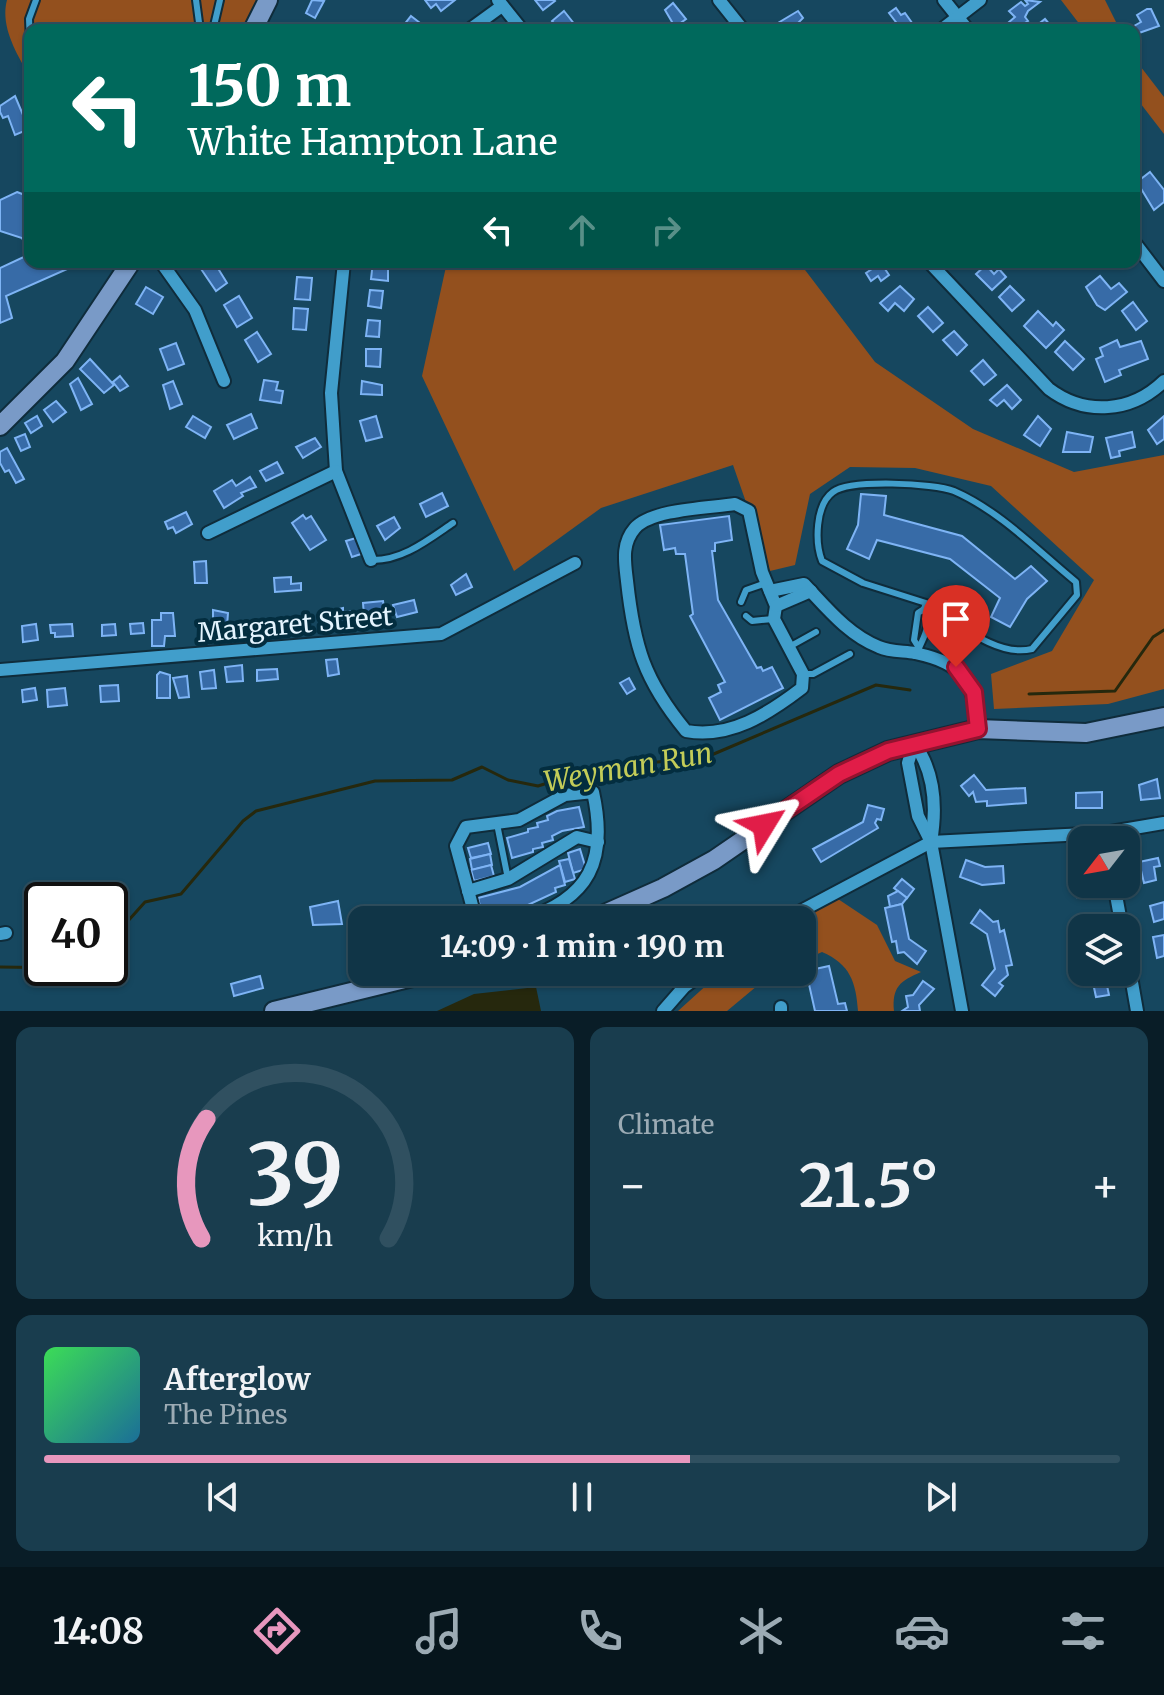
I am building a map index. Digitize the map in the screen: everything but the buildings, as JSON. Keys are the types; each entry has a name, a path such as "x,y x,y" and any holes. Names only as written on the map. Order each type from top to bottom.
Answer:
{"street":[{"path":"256,24 268,0"},
{"path":"719,0 738,24"},
{"path":"944,0 963,24"},
{"path":"948,24 980,0"},
{"path":"476,24 500,3 517,24"},
{"path":"1140,250 1164,281"},
{"path":"0,426 65,361 127,268"},
{"path":"165,268 195,310 224,381"},
{"path":"343,268 331,393 336,471 371,560"},
{"path":"935,268 1039,379 1065,401 1086,408 1108,408 1126,404 1162,383"},
{"path":"208,533 336,471"},
{"path":"735,504 749,511 768,587 789,647 803,674 802,688 781,704 731,730 707,735 686,731 667,707 643,665 633,635 624,551 635,528 654,516 735,504"},
{"name":"Margaret Street","path":"0,670 441,634 575,563"},
{"path":"768,587 804,584 841,624 879,648 918,651 956,667 974,692 978,729"},
{"path":"775,612 811,591"},
{"path":"622,906 714,860 839,774 914,743 978,729 1086,733 1164,717"},
{"path":"914,743 927,760 936,812 931,842"},
{"path":"914,743 908,763 918,816 931,842 962,1011"},
{"path":"472,906 456,846 466,827 519,820 565,795 593,792 600,825 593,868 575,896 553,906"},
{"path":"1140,829 1164,823"},
{"path":"468,891 508,879 577,837 598,842"},
{"path":"811,906 931,842 1068,838"},
{"path":"274,1011 362,986"},
{"path":"663,1011 685,986"},
{"path":"1133,986 1137,1011"}],"lane":[{"path":"29,24 36,0"},
{"path":"196,0 199,24"},
{"path":"214,24 220,0"},
{"path":"898,484 951,490 988,510 1076,582 1077,595 1032,649 1021,652 1001,648 925,606 863,583 822,561 817,546 822,506 832,492 848,486 898,484"},
{"path":"371,560 385,560 417,547 453,523"},
{"path":"741,602 746,590 768,587"},
{"path":"918,651 925,642 928,616 925,606"},
{"path":"918,651 914,640 918,613 925,606"},
{"path":"746,616 752,621 775,612"},
{"path":"789,647 816,632"},
{"path":"803,674 813,674 850,654"},
{"path":"496,823 508,879"}],"shaded area":[{"path":"7,0 258,0 245,24 24,24 24,66 8,29"},
{"path":"1061,0 1105,0 1117,24 1079,24"},
{"path":"1140,66 1164,97 1164,134 1140,103"},
{"path":"446,268 804,268 875,362 973,429 1074,472 1164,455 1164,689 1108,704 994,709 991,674 1052,651 1094,580 991,486 915,468 850,467 810,494 795,565 770,571 733,465 601,508 514,571 422,376"},
{"path":"838,899 877,925 895,961 921,972 896,990 894,1011 858,1011 853,983 845,968 822,952 816,955 816,911"},
{"path":"706,986 757,986 727,1011 678,1011"},
{"path":"536,987 541,1011 437,1011 474,994"}],"waterway":[{"name":"Weyman Run","path":"1029,694 1115,691 1153,637 1164,630"},
{"name":"Weyman Run","path":"128,921 145,902 181,894 243,821 256,811 375,781 452,780 482,767 508,780 538,786 589,770 709,756 876,685 910,690"},
{"name":"Weyman Run","path":"0,967 24,967"}],"route":[{"path":"764,825 839,774 888,751 978,729 974,692 956,667"}]}
